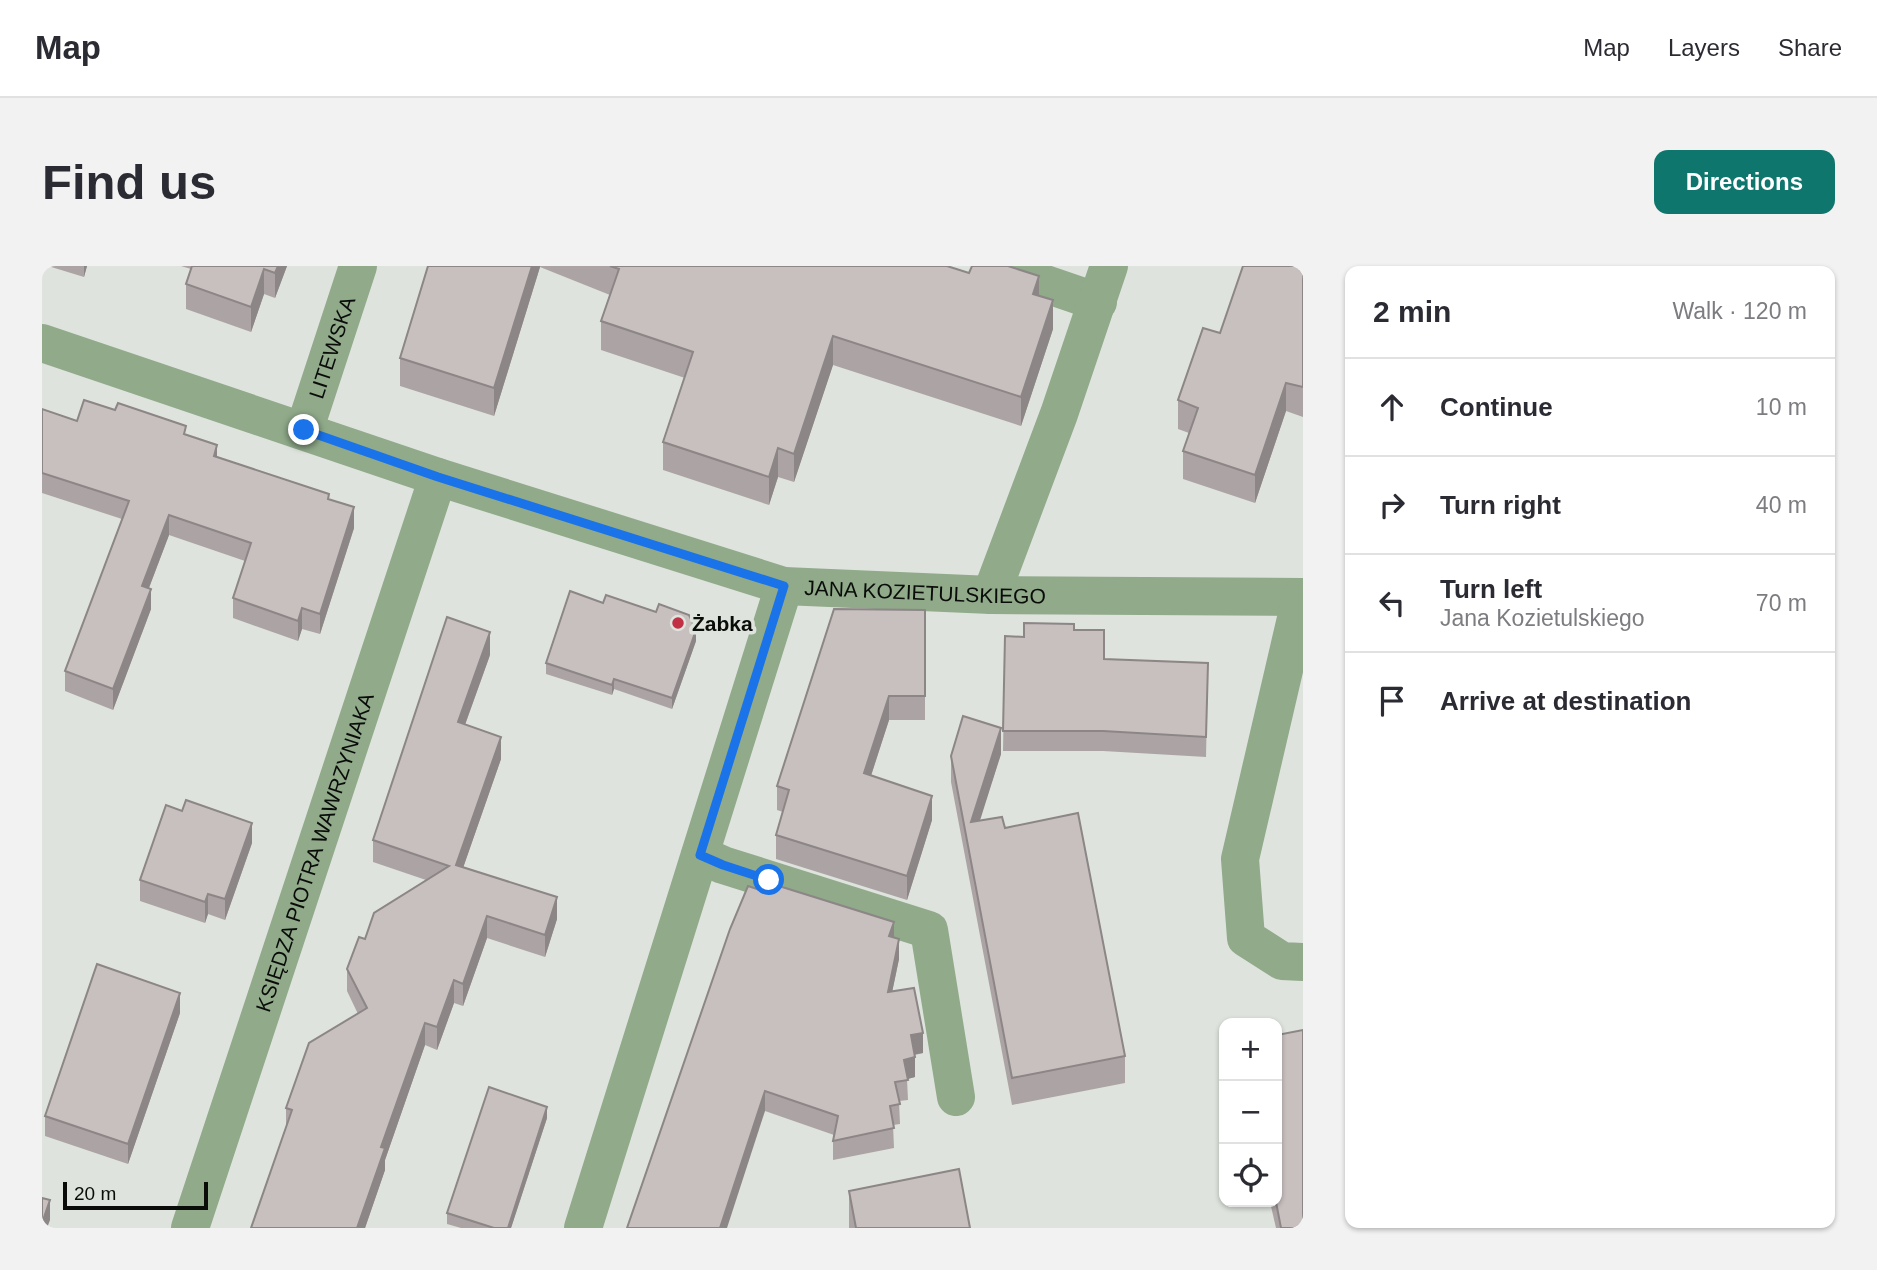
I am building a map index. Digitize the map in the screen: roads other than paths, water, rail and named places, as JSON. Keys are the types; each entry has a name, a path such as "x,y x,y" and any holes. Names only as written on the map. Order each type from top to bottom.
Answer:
{"street":[{"name":"LITEWSKA","path":"304,430 358,266"},
{"path":"993,266 1098,302"},
{"path":"991,595 1059,414 1109,266"},
{"name":"JANA KOZIETULSKIEGO","path":"42,343 438,477 784,586 991,595 1302,597 1240,859 1246,938 1282,961 1303,962"},
{"name":"KSIĘDZA PIOTRA WAWRZYNIAKA","path":"190,1228 438,477"},
{"path":"583,1228 784,586"},
{"path":"700,855 723,865 929,930 956,1097"}],"place":[{"name":"Żabka","path":"678,623"}]}
